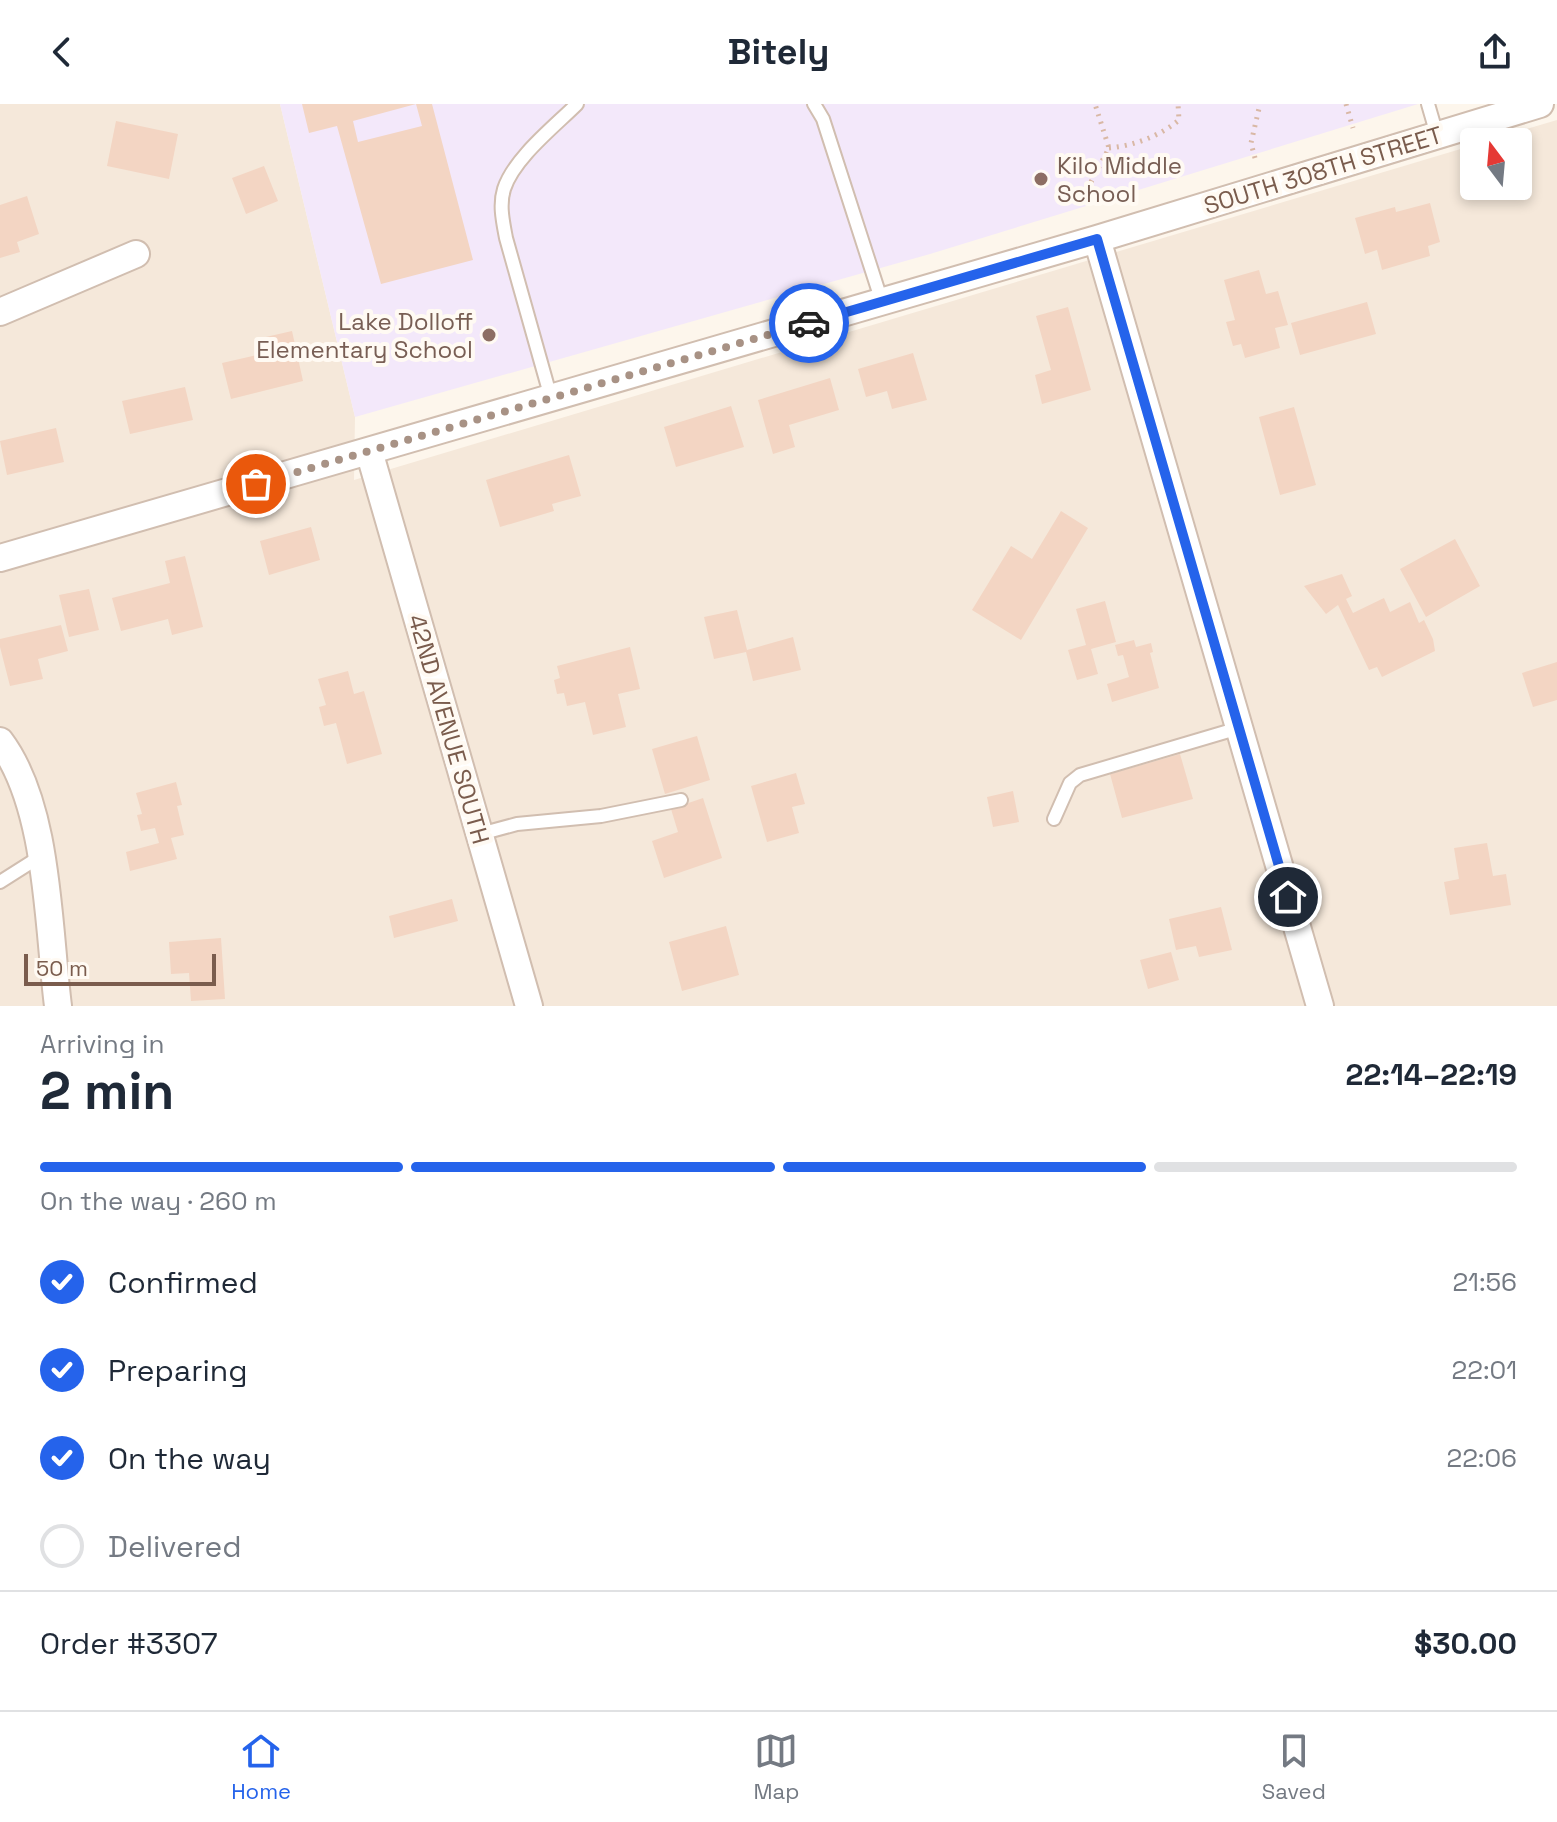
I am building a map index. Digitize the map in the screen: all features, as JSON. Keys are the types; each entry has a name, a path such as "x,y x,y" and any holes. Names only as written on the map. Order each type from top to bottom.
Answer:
{"street":[{"name":"SOUTH 308TH STREET","path":"0,558 1097,239 1540,104"},
{"path":"1097,239 1320,1006"},
{"path":"0,312 136,254"},
{"name":"42ND AVENUE SOUTH","path":"369,451 529,1006"},
{"path":"0,741 21,781 41,856 58,1006"}],"lane":[{"path":"551,398 506,238 502,200 504,187 515,169 577,104"},
{"path":"814,104 823,119 882,302"},
{"path":"1428,104 1437,136"},
{"path":"1054,819 1070,783 1080,775 1239,728"},
{"path":"480,834 517,824 601,816 681,800"},
{"path":"0,882 41,856"}],"path":[{"path":"1091,182 1109,148 1095,104"},
{"path":"1109,148 1167,130 1179,120 1178,104"},
{"path":"1255,158 1251,143 1260,104"},
{"path":"1346,104 1353,128"}],"shaded area":[{"path":"0,104 280,104 355,417 354,480 1460,149 1460,200 1532,200 1530,128 1557,120 1557,1006 0,1006"},
{"name":"Lake Dolloff Elementary School","path":"280,104 1418,104 930,254 355,417"}],"building":[{"path":"302,104 416,104 432,104 473,260 381,284 337,126 309,133","holes":["416,104 422,126 358,142 353,121"]},
{"path":"116,121 178,134 169,179 107,166"},
{"path":"264,166 278,201 246,214 232,178"},
{"path":"27,196 39,234 17,242 20,252 0,258 0,205"},
{"path":"1430,203 1440,242 1428,246 1430,256 1382,270 1377,250 1365,254 1355,218 1395,207 1396,212"},
{"path":"1259,270 1266,294 1278,291 1288,325 1275,328 1280,348 1245,358 1241,344 1233,346 1226,322 1235,320 1224,280"},
{"path":"1367,302 1376,334 1300,355 1291,323"},
{"path":"1068,307 1091,390 1042,404 1035,375 1051,370 1036,316"},
{"path":"292,331 303,381 231,399 222,363 261,354 257,339"},
{"path":"913,353 927,400 892,409 887,391 866,397 858,369"},
{"path":"830,378 839,410 789,425 795,447 773,454 758,400"},
{"path":"185,387 193,420 130,434 122,401"},
{"path":"731,406 744,447 676,467 664,427"},
{"path":"1294,407 1316,485 1280,495 1259,417"},
{"path":"56,428 64,462 7,475 0,441"},
{"path":"569,455 581,496 552,504 554,511 500,527 486,480"},
{"path":"1061,511 1088,528 1021,640 972,610 1011,546 1032,559"},
{"path":"311,527 320,560 269,575 260,541"},
{"path":"1455,539 1480,586 1426,617 1400,569"},
{"path":"185,556 203,627 172,635 168,619 121,631 112,598 170,583 165,561"},
{"path":"1342,574 1352,596 1346,599 1353,613 1384,598 1390,612 1410,602 1419,623 1424,620 1435,651 1382,677 1377,667 1369,670 1338,605 1326,614 1304,586"},
{"path":"89,589 99,630 69,637 59,595"},
{"path":"1105,601 1116,642 1091,649 1098,674 1077,680 1068,650 1086,645 1076,609"},
{"path":"737,610 747,650 793,637 801,670 753,681 746,652 714,659 704,617"},
{"path":"61,625 68,651 38,659 43,679 10,686 0,639"},
{"path":"1134,640 1136,647 1151,643 1153,652 1150,653 1159,688 1112,702 1107,684 1129,677 1123,655 1118,656 1115,645"},
{"path":"630,647 640,689 618,694 626,727 593,735 585,702 567,706 564,693 557,694 554,680 560,678 557,666"},
{"path":"1557,662 1557,700 1533,707 1522,673"},
{"path":"348,671 354,694 364,691 382,754 347,764 336,723 324,726 319,707 326,705 318,679"},
{"path":"697,736 710,780 665,794 652,749"},
{"path":"1180,754 1193,799 1122,818 1110,774"},
{"path":"796,773 805,804 792,807 799,833 767,842 751,786"},
{"path":"176,782 182,805 177,806 184,835 171,838 177,859 130,871 126,852 159,843 155,828 141,831 137,815 142,814 136,793"},
{"path":"1013,791 1019,822 993,827 987,797"},
{"path":"703,798 722,858 664,878 652,841 678,832 671,809"},
{"path":"1487,843 1493,876 1506,874 1511,905 1450,915 1444,882 1459,879 1454,848"},
{"path":"452,899 458,921 394,938 389,916"},
{"path":"1221,907 1232,950 1199,957 1196,946 1176,950 1169,919"},
{"path":"726,926 739,975 682,991 669,942"},
{"path":"221,938 225,999 191,1001 189,973 171,974 169,942"},
{"path":"1171,952 1179,980 1148,989 1140,960"}],"way so far":[{"path":"256,484 809,323"}],"place":[{"name":"Kilo Middle School","path":"1041,179"},
{"name":"Lake Dolloff Elementary School","path":"489,335"}],"route":[{"path":"809,323 1097,239 1288,897"}]}
